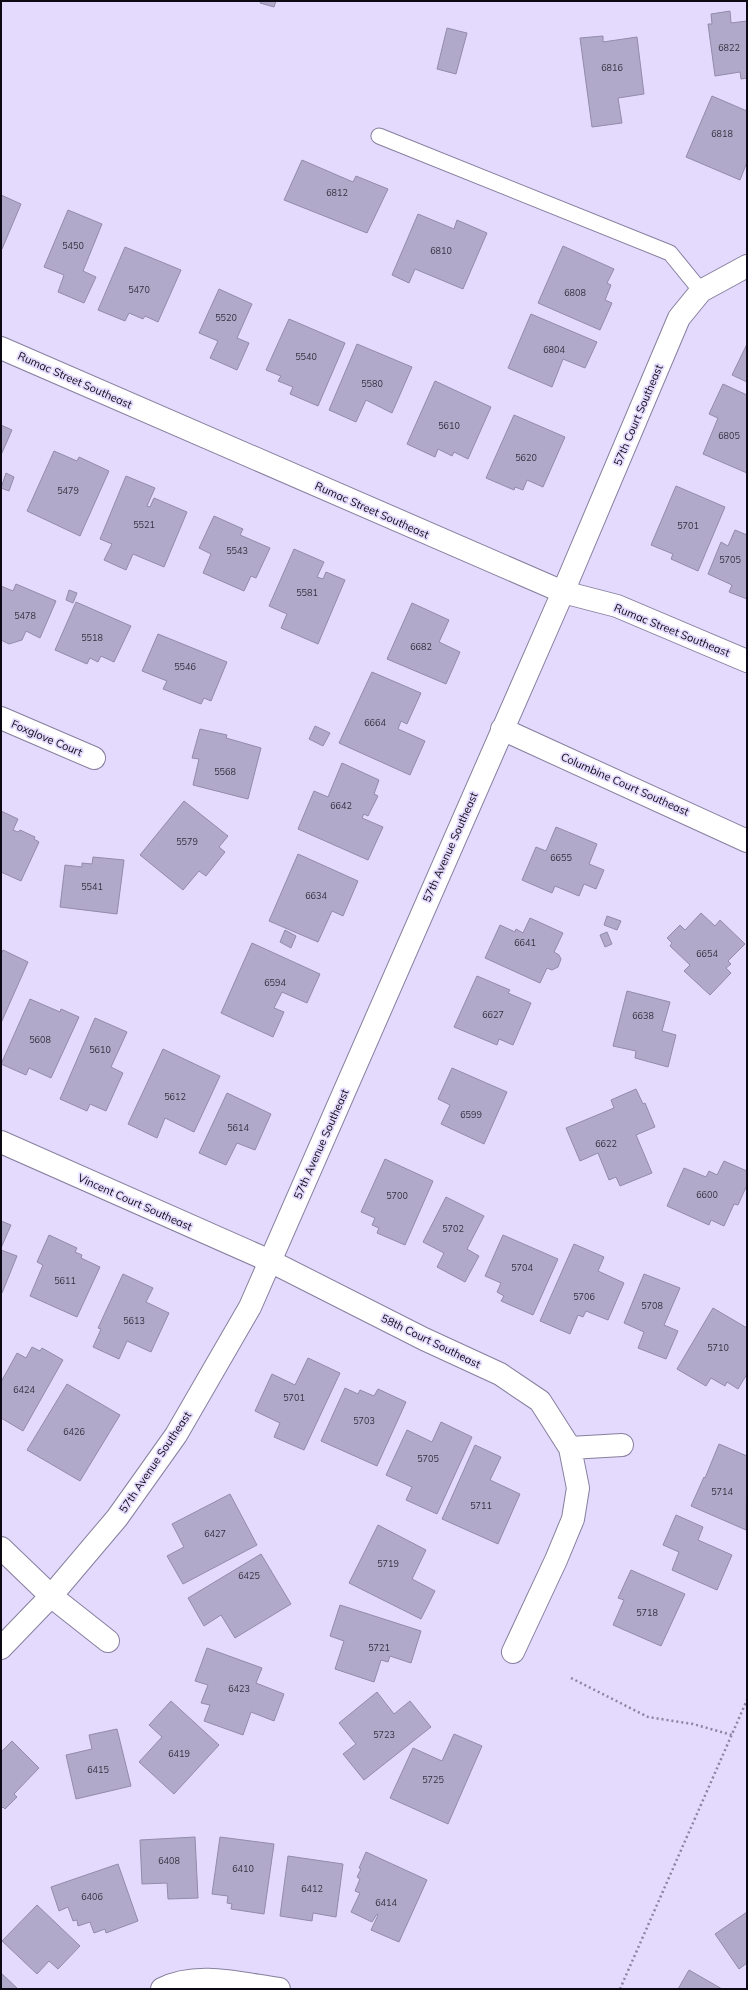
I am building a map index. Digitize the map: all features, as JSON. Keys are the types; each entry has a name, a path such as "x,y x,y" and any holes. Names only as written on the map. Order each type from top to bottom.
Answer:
{"street":[{"name":"57th Court Southeast","path":"563,592 679,318 701,291 747,266"},
{"name":"Rumac Street Southeast","path":"1,348 563,592 617,606 747,661"},
{"name":"57th Avenue Southeast","path":"1,1648 51,1596 117,1518 176,1435 250,1307 563,592"},
{"name":"Foxglove Court","path":"1,718 94,758"},
{"name":"Columbine Court Southeast","path":"502,729 747,841"},
{"name":"Vincent Court Southeast","path":"1,1142 270,1262"},
{"name":"58th Court Southeast","path":"270,1262 424,1339 500,1374 540,1401 570,1448 578,1488 573,1519 556,1560 513,1652"},
{"path":"570,1448 622,1445"},
{"path":"1,1548 51,1596 108,1641"},
{"path":"162,1989 170,1985 208,1979 279,1989"}],"lane":[{"path":"379,136 670,253 701,291"}],"path":[{"path":"571,1678 648,1717 693,1724 732,1735"},
{"path":"620,1989 747,1700"}],"building":[{"path":"261,1 276,1 274,7 260,3"},
{"path":"730,11 731,23 747,21 747,78 741,79 740,72 715,76 708,24 712,24 711,14"},
{"path":"447,28 467,33 456,74 437,69"},
{"path":"603,36 603,42 637,37 644,94 618,98 622,123 592,127 580,38"},
{"path":"712,96 747,111 747,162 740,180 686,157"},
{"path":"302,160 353,182 356,176 388,189 367,233 284,200"},
{"path":"1,195 21,204 2,249 1,249"},
{"path":"68,210 102,224 83,271 96,277 84,303 58,292 64,275 44,267"},
{"path":"418,214 454,229 457,220 487,233 463,289 415,269 409,283 392,275"},
{"path":"563,246 614,269 607,283 611,285 605,300 612,303 600,330 538,303"},
{"path":"125,247 181,270 158,322 145,316 143,319 129,313 125,321 98,310"},
{"path":"219,289 252,304 237,338 249,343 237,370 210,358 218,341 199,333"},
{"path":"531,314 597,342 585,368 563,359 552,387 508,368"},
{"path":"289,319 345,343 318,406 290,394 293,387 278,381 281,376 266,370"},
{"path":"357,344 412,367 392,413 366,400 356,422 329,410"},
{"path":"747,344 747,382 732,375"},
{"path":"435,381 491,407 468,459 454,452 452,456 438,449 435,457 407,444"},
{"path":"723,384 747,395 747,473 703,454 718,418 709,414"},
{"path":"514,415 565,437 543,487 527,480 523,490 515,487 514,490 486,478"},
{"path":"1,425 12,430 1,455"},
{"path":"54,451 77,461 79,457 109,471 80,536 27,511"},
{"path":"6,473 14,477 9,491 1,488"},
{"path":"126,476 155,488 147,506 150,507 154,498 187,512 164,567 133,554 126,570 104,560 112,544 100,539"},
{"path":"676,486 725,507 698,571 671,559 673,554 651,545"},
{"path":"214,516 243,529 240,535 270,548 256,578 251,576 244,591 203,573 211,554 199,548"},
{"path":"735,530 747,535 747,599 729,592 732,585 708,574 721,542 728,546"},
{"path":"294,549 324,562 317,577 323,579 326,572 345,580 318,644 281,628 287,614 269,606"},
{"path":"16,584 56,601 40,638 26,631 22,640 9,644 1,640 1,586 13,591"},
{"path":"69,590 77,593 73,603 66,600"},
{"path":"76,602 131,626 114,662 101,656 98,662 90,658 87,664 55,650"},
{"path":"412,603 449,620 439,642 460,652 446,684 387,659"},
{"path":"158,634 227,662 211,701 204,698 201,704 163,689 167,681 142,671"},
{"path":"372,672 421,693 407,724 401,721 398,729 425,741 410,775 339,743"},
{"path":"315,726 330,733 323,746 309,739"},
{"path":"200,729 227,735 226,738 261,748 248,799 193,785 199,759 192,758"},
{"path":"342,763 379,780 374,794 378,796 368,816 364,814 362,818 383,827 368,860 298,829 314,791 328,797"},
{"path":"184,801 228,836 219,847 225,852 206,876 199,871 183,890 140,855"},
{"path":"1,811 18,819 13,830 18,832 20,830 35,837 34,839 39,842 21,881 1,872"},
{"path":"556,827 597,844 589,864 604,870 596,889 584,884 579,896 555,886 552,893 522,880 536,847 546,851"},
{"path":"298,854 358,881 343,916 332,911 318,942 269,921"},
{"path":"93,857 124,860 117,914 60,907 65,865 82,867 82,863 92,864"},
{"path":"701,913 715,926 720,920 745,944 728,961 731,964 726,968 731,973 710,995 684,971 690,965 670,946 672,943 667,938 680,925 685,930"},
{"path":"607,916 621,921 617,930 604,925"},
{"path":"530,918 563,933 554,952 559,955 561,959 558,967 552,970 547,968 540,983 485,958 500,925 515,932 516,929 523,933"},
{"path":"285,930 296,936 291,948 280,942"},
{"path":"607,932 612,944 605,947 600,935"},
{"path":"252,943 320,974 307,1003 282,992 274,1008 284,1012 273,1037 221,1013"},
{"path":"3,950 28,962 1,1023 1,954"},
{"path":"477,976 510,990 508,993 531,1003 513,1045 499,1039 497,1045 454,1027"},
{"path":"627,991 670,1002 662,1031 676,1035 668,1067 635,1058 636,1051 613,1046"},
{"path":"30,999 60,1012 61,1009 79,1017 51,1078 29,1068 26,1075 1,1064"},
{"path":"95,1018 127,1032 111,1067 123,1073 106,1111 90,1104 87,1111 60,1099"},
{"path":"163,1049 220,1076 194,1132 165,1118 157,1138 128,1124"},
{"path":"452,1068 507,1092 484,1144 441,1124 450,1105 438,1099"},
{"path":"636,1089 643,1104 645,1103 655,1127 636,1135 652,1173 620,1186 616,1177 609,1180 598,1153 580,1161 566,1128 614,1108 611,1100"},
{"path":"227,1093 271,1114 255,1150 237,1143 226,1165 199,1153"},
{"path":"385,1159 433,1181 405,1245 377,1233 379,1228 372,1225 375,1218 361,1212"},
{"path":"724,1161 747,1171 747,1185 738,1205 734,1204 724,1226 711,1220 709,1225 667,1206 684,1168 706,1177 709,1171 717,1175"},
{"path":"446,1197 484,1216 467,1249 479,1256 465,1282 437,1267 444,1253 423,1242"},
{"path":"1,1221 11,1225 1,1248"},
{"path":"49,1235 77,1248 75,1252 82,1255 81,1258 100,1267 77,1317 30,1296 43,1265 37,1262"},
{"path":"503,1235 558,1259 533,1315 501,1301 504,1296 497,1292 501,1283 485,1276"},
{"path":"574,1244 604,1257 598,1271 624,1283 608,1320 586,1311 583,1317 578,1315 570,1334 540,1321"},
{"path":"1,1250 17,1256 2,1293 1,1293"},
{"path":"123,1274 153,1288 146,1302 169,1313 151,1352 127,1341 119,1359 93,1347 101,1329 98,1328"},
{"path":"644,1274 680,1288 664,1325 678,1331 666,1359 638,1348 644,1332 624,1323"},
{"path":"713,1308 747,1328 747,1374 738,1389 727,1382 725,1386 711,1378 706,1386 677,1369"},
{"path":"32,1347 40,1351 42,1348 63,1360 23,1431 1,1418 1,1382 17,1353 26,1358"},
{"path":"308,1358 340,1373 304,1450 274,1437 280,1423 255,1411 272,1374 295,1385"},
{"path":"67,1384 120,1415 80,1481 27,1450"},
{"path":"345,1388 358,1394 360,1390 374,1396 378,1389 406,1402 377,1466 321,1441"},
{"path":"441,1422 472,1437 437,1514 406,1500 412,1487 386,1475 407,1430 432,1442"},
{"path":"719,1444 747,1456 746,1530 691,1506 704,1477 705,1478"},
{"path":"475,1445 501,1457 490,1480 520,1494 498,1544 442,1519"},
{"path":"230,1494 257,1545 183,1584 167,1556 184,1547 172,1524"},
{"path":"676,1515 703,1527 698,1540 732,1555 717,1590 672,1570 679,1552 663,1545"},
{"path":"378,1525 426,1550 412,1579 435,1591 421,1619 349,1583"},
{"path":"261,1554 291,1604 235,1638 221,1615 204,1626 188,1598"},
{"path":"631,1570 685,1594 661,1646 613,1625 624,1600 618,1598"},
{"path":"340,1605 421,1631 411,1663 390,1656 388,1662 381,1660 374,1682 335,1669 344,1641 330,1636"},
{"path":"207,1648 262,1668 256,1683 284,1694 274,1721 251,1712 243,1735 204,1721 210,1705 201,1703 208,1685 195,1681"},
{"path":"377,1692 394,1714 410,1701 431,1727 364,1780 343,1754 356,1744 339,1723"},
{"path":"171,1701 219,1745 174,1794 139,1762 162,1737 149,1725"},
{"path":"117,1729 131,1786 76,1799 66,1755 92,1749 89,1735"},
{"path":"454,1734 482,1746 448,1824 390,1798 413,1748 442,1761"},
{"path":"12,1741 39,1768 14,1794 17,1797 5,1809 3,1807 1,1809 1,1752"},
{"path":"195,1837 198,1898 168,1899 167,1883 142,1884 140,1840"},
{"path":"220,1837 274,1844 264,1914 231,1909 232,1904 227,1903 228,1896 212,1894"},
{"path":"366,1852 427,1880 399,1942 371,1930 378,1915 377,1914 372,1922 351,1912 360,1893 355,1891 360,1879 357,1877"},
{"path":"288,1856 343,1864 336,1917 313,1913 312,1921 280,1916"},
{"path":"118,1864 138,1921 106,1933 105,1929 94,1933 90,1922 78,1926 77,1920 73,1921 68,1907 59,1911 51,1887"},
{"path":"37,1905 80,1946 58,1969 49,1961 37,1974 2,1941"},
{"path":"747,1912 747,1963 739,1969 715,1934"},
{"path":"689,1970 722,1989 678,1989"},
{"path":"1,1973 18,1989 1,1989"}]}
